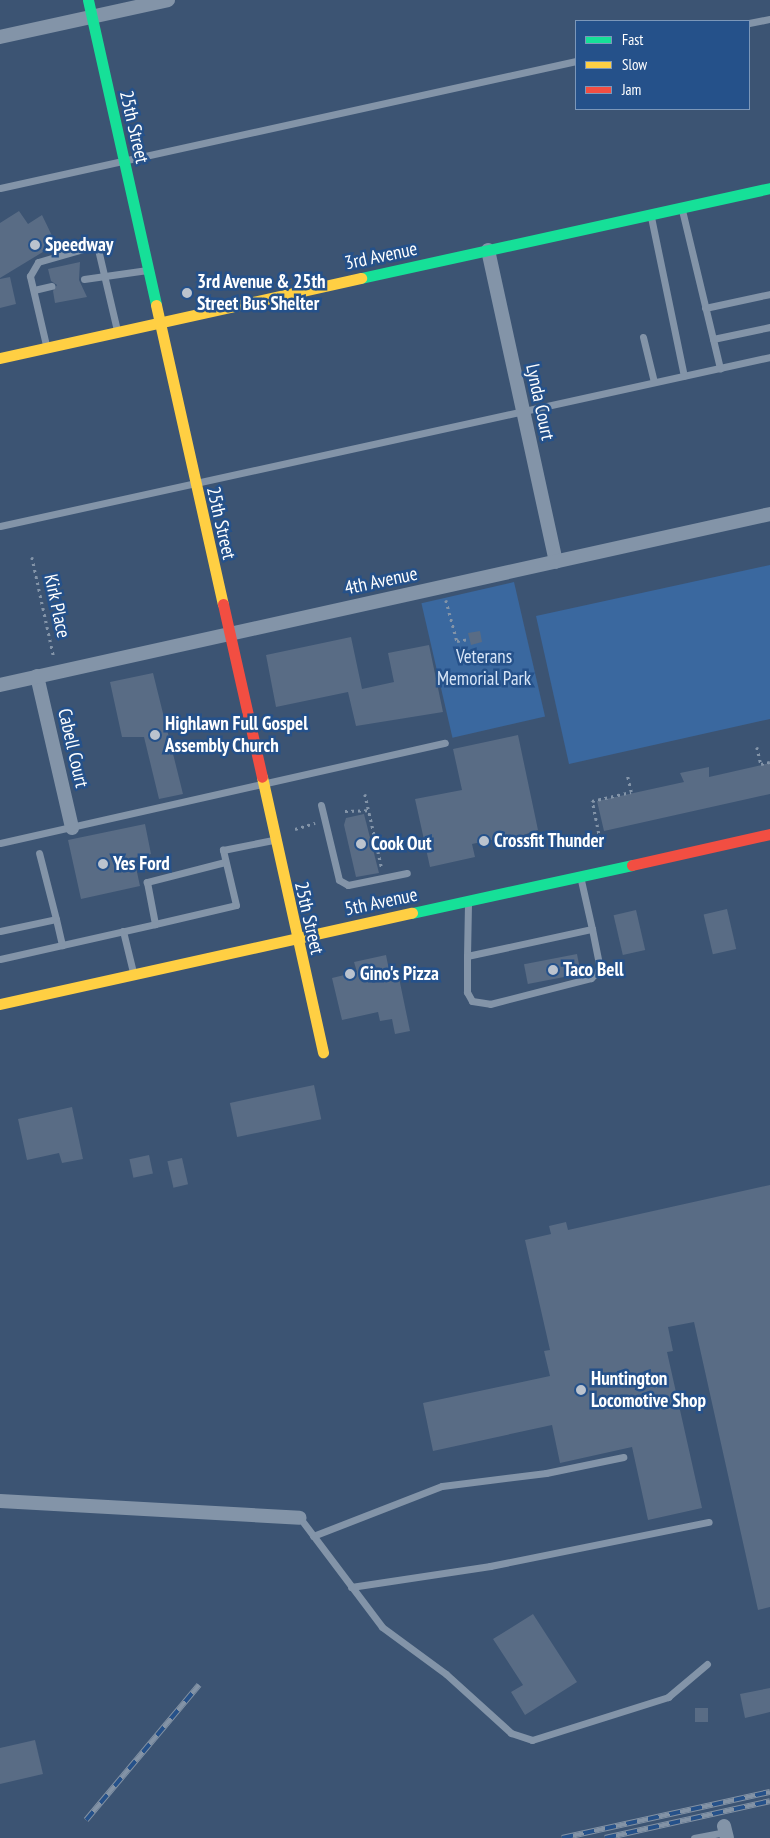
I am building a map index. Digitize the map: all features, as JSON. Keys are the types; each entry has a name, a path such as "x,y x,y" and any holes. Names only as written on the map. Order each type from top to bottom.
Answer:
{"main road":[{"name":"25th Street","path":"88,0 194,484 323,1052"},
{"name":"3rd Avenue","path":"0,358 770,188"},
{"name":"5th Avenue","path":"0,1004 770,834"}],"street":[{"path":"0,37 168,0"},
{"name":"Lynda Court","path":"488,250 556,562"},
{"name":"4th Avenue","path":"0,685 770,514"},
{"name":"Cabell Court","path":"37,676 72,828"},
{"path":"0,1501 300,1518"}],"lane":[{"path":"750,23 770,19"},
{"path":"0,188 575,61"},
{"path":"681,207 720,368"},
{"path":"651,214 684,376"},
{"path":"46,348 30,276 38,262 98,245 118,332"},
{"path":"84,279 105,274 148,270"},
{"path":"34,290 52,286"},
{"path":"705,308 770,294"},
{"path":"713,339 770,327"},
{"path":"643,337 654,382"},
{"path":"0,526 770,357"},
{"path":"0,844 445,743"},
{"path":"320,805 339,880 348,885 407,873"},
{"path":"0,959 236,905 223,850 274,840"},
{"path":"39,853 62,945"},
{"path":"155,924 147,882 226,862"},
{"path":"469,901 467,992 478,1004 580,983 600,969 580,876"},
{"path":"0,931 56,919"},
{"path":"467,956 592,929"},
{"path":"123,931 134,975"},
{"path":"313,1536 442,1486 546,1473 623,1457"},
{"path":"300,1518 382,1627 446,1674 511,1734 532,1740 668,1697 707,1664"},
{"path":"351,1587 490,1566 709,1522"},
{"path":"694,1838 726,1832"}],"path":[{"name":"Kirk Place","path":"32,557 55,662"},
{"path":"445,597 457,642 469,638"},
{"path":"757,747 761,764 770,762"},
{"path":"601,846 592,801 631,792 627,775"},
{"path":"365,794 382,870"},
{"path":"345,811 369,810"},
{"path":"294,829 315,823"}],"green space":[{"path":"770,565 770,719 569,764 536,616"},
{"name":"Veterans Memorial Park","path":"514,582 545,716 452,738 421,603"}],"building":[{"path":"19,211 28,224 42,215 56,244 0,278 0,223"},
{"path":"80,262 79,280 87,297 55,303 53,291 57,285 51,281 48,269"},
{"path":"10,277 16,304 0,308 0,279"},
{"path":"480,631 482,642 471,645 468,633"},
{"path":"351,637 362,689 394,682 388,653 429,645 443,712 356,726 348,692 276,707 266,655"},
{"name":"Highlawn Full Gospel Assembly Church","path":"153,673 183,794 159,799 144,737 122,737 110,682"},
{"path":"518,735 538,830 497,844 496,839 472,844 475,857 430,867 415,799 462,790 453,749"},
{"path":"770,763 770,794 604,831 597,801 684,782 680,773 709,767 709,777"},
{"name":"Cook Out","path":"364,814 379,873 356,877 344,825 346,818"},
{"name":"Yes Ford","path":"145,824 151,854 134,858 140,886 81,899 68,840"},
{"path":"727,909 736,949 713,954 704,914"},
{"path":"636,910 645,950 623,955 614,915"},
{"name":"Taco Bell","path":"577,954 581,974 528,984 524,964"},
{"path":"386,955 390,975 398,973 410,1031 395,1034 392,1019 380,1021 378,1012 342,1020 332,978 357,972 354,962"},
{"path":"314,1085 321,1119 237,1137 230,1103"},
{"path":"72,1107 83,1159 62,1163 59,1153 27,1160 18,1119"},
{"path":"149,1155 153,1174 133,1178 129,1159"},
{"path":"182,1158 188,1184 173,1188 167,1161"},
{"name":"Huntington Locomotive Shop","path":"770,1185 770,1607 758,1610 694,1322 668,1327 673,1351 667,1352 702,1508 648,1520 632,1447 560,1463 552,1425 433,1451 423,1403 550,1376 544,1351 550,1350 525,1240 551,1234 549,1226 566,1222 568,1230"},
{"path":"533,1614 577,1682 525,1715 511,1692 523,1685 493,1639"},
{"path":"770,1688 770,1712 745,1718 740,1694"},
{"path":"695,1708 708,1708 708,1722 695,1722"},
{"path":"35,1740 43,1774 0,1784 0,1748"}],"railway":[{"path":"86,1820 199,1685"},
{"path":"562,1838 770,1792"},
{"path":"605,1838 770,1801"}],"traffic: fast":[{"path":"88,0 156,305"},
{"path":"361,278 770,188"},
{"path":"412,913 632,865"}],"traffic: slow":[{"path":"0,358 361,278"},
{"path":"156,305 223,604"},
{"path":"262,777 323,1052"},
{"path":"0,1004 412,913"}],"traffic: jam":[{"path":"223,604 262,777"},
{"path":"632,865 770,834"}],"place":[{"name":"Speedway","path":"35,245"},
{"name":"3rd Avenue & 25th Street Bus Shelter","path":"187,293"},
{"name":"Highlawn Full Gospel Assembly Church","path":"155,735"},
{"name":"Crossfit Thunder","path":"484,841"},
{"name":"Cook Out","path":"361,844"},
{"name":"Yes Ford","path":"103,864"},
{"name":"Taco Bell","path":"553,970"},
{"name":"Gino's Pizza","path":"350,974"},
{"name":"Huntington Locomotive Shop","path":"581,1390"}]}
